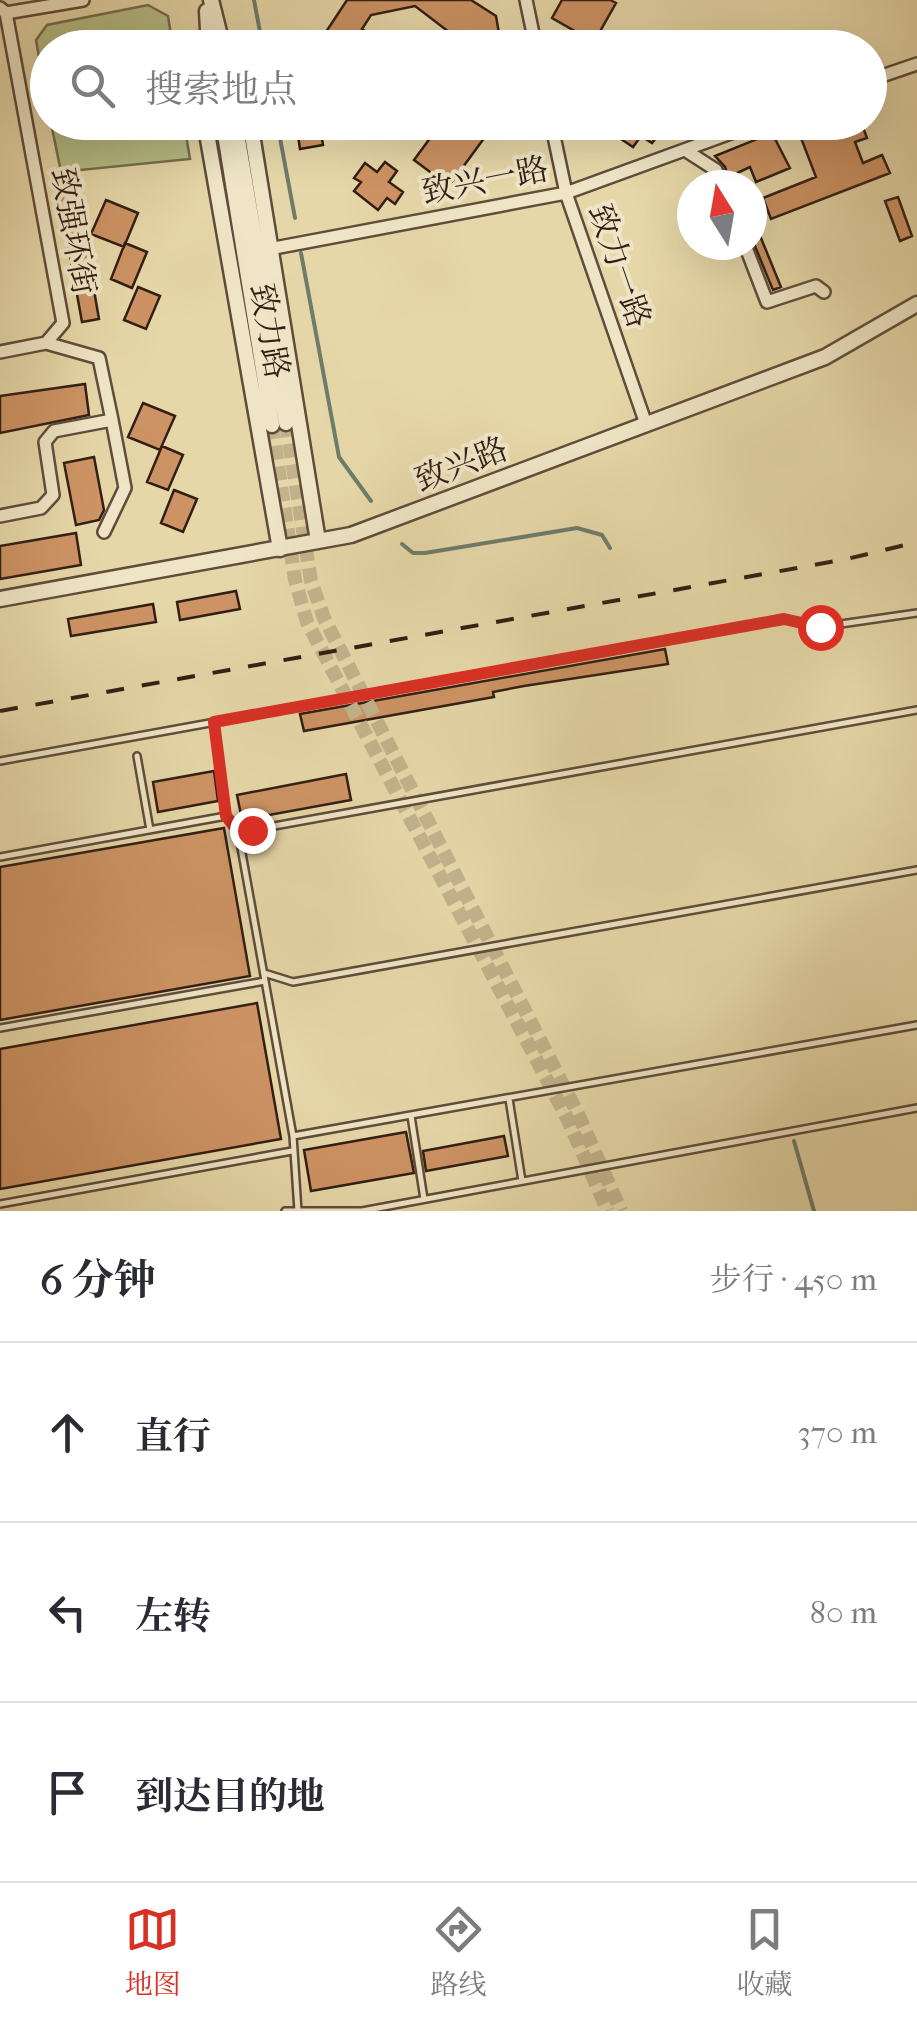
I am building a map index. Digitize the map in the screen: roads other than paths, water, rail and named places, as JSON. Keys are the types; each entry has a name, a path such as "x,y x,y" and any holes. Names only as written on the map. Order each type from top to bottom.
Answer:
{"street":[{"path":"3,10 83,0"},
{"path":"209,0 210,30"},
{"path":"209,0 218,30"},
{"path":"526,0 532,30"},
{"name":"致强环街","path":"3,10 63,323 46,343"},
{"path":"887,74 917,64"},
{"name":"致力路","path":"210,140 279,423 318,541"},
{"name":"致力路","path":"226,140 279,423"},
{"name":"致力路","path":"238,140 279,423"},
{"name":"致力路","path":"253,140 270,249 279,423 280,548"},
{"name":"致力一路","path":"555,140 566,193 646,424"},
{"name":"致兴一路","path":"270,249 566,193 717,140"},
{"path":"688,152 716,170"},
{"path":"751,260 767,302 816,286 824,292"},
{"name":"致兴路","path":"0,599 351,535 824,357 917,304"},
{"path":"0,352 46,343 99,358 124,488 104,532"},
{"path":"0,516 41,508 54,496 45,442 54,432 112,420"}],"lane":[{"path":"0,761 784,619 820,627 917,612"},
{"path":"238,831 917,710"},
{"path":"214,722 226,816 238,831 292,1136 298,1211"},
{"path":"137,756 150,830"},
{"path":"0,857 226,816"},
{"path":"0,1028 264,977 293,982 917,870"},
{"path":"292,1136 917,1025"},
{"path":"508,1098 522,1181"},
{"path":"285,1211 362,1211 917,1108"},
{"path":"411,1116 424,1199"},
{"path":"0,1204 292,1151"}],"waterway":[{"path":"254,0 260,30"},
{"path":"280,140 295,218"},
{"path":"301,253 339,457 371,501"},
{"path":"402,544 413,553 425,553 577,528 602,535 610,548"},
{"path":"794,1141 814,1211"}],"tunnel":[{"path":"286,423 311,581 324,618 578,1114 621,1211"},
{"path":"272,425 295,580 307,622 567,1118 608,1211"}],"railway":[{"path":"0,711 847,559 917,542"}]}
